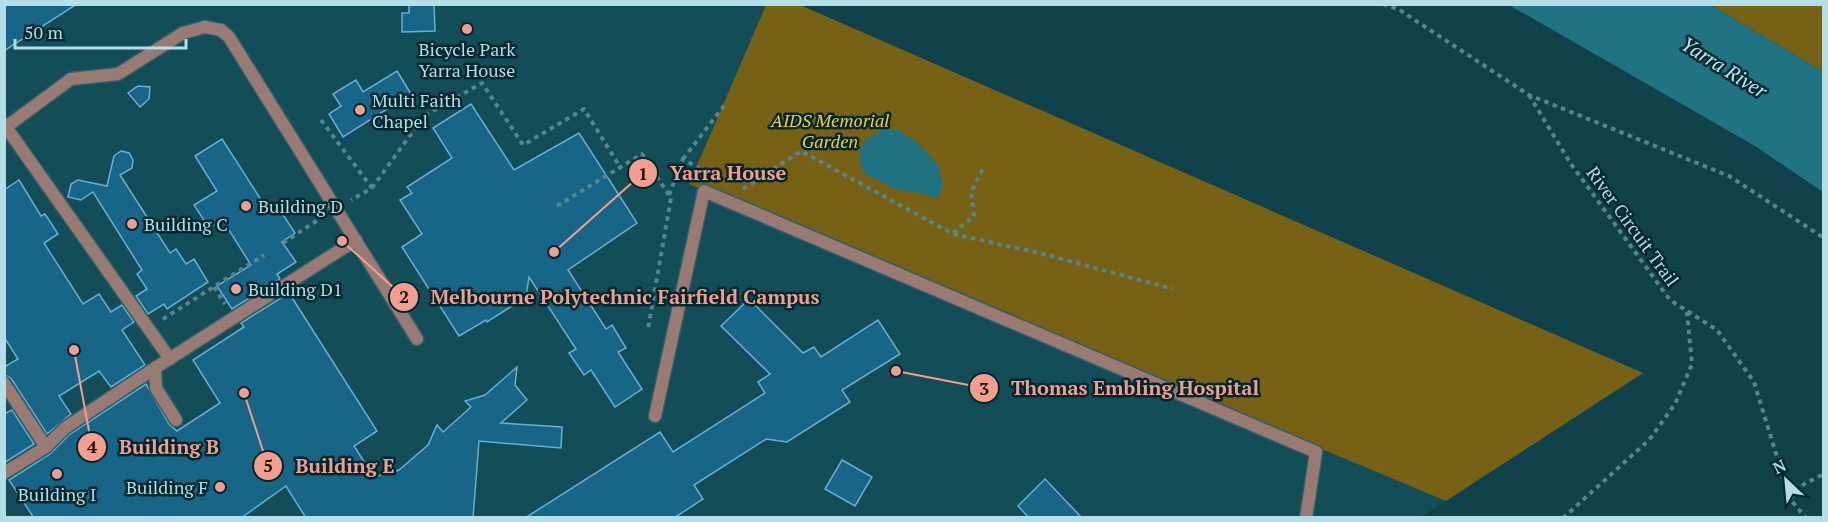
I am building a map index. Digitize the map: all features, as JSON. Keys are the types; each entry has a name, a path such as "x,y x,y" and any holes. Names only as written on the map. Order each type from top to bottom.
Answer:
{"street":[{"path":"170,359 5,128 71,79 118,74 183,33 205,27 221,30 229,37 417,339"},
{"path":"656,416 704,191 1316,452 1306,518"},
{"path":"4,473 46,447 65,428 155,368 356,240"},
{"path":"155,368 156,388 176,420"},
{"path":"4,383 46,447"}],"path":[{"path":"1383,4 1398,9 1529,95 1729,176 1824,238"},
{"path":"283,243 372,188 424,116 482,83 523,145 584,109 620,167"},
{"name":"River Circuit Trail","path":"1529,95 1571,164 1670,300 1717,330 1754,382 1790,500 1806,518"},
{"path":"669,195 683,159 726,103"},
{"path":"321,120 372,188"},
{"path":"739,192 801,151 953,234 1040,253 1173,289"},
{"path":"557,206 642,154 671,198 648,329"},
{"path":"683,159 711,175"},
{"path":"953,234 974,216 971,192 983,168"},
{"path":"148,329 264,255"},
{"path":"1563,518 1649,440 1675,404 1692,364 1687,311"},
{"path":"1790,500 1804,484 1824,474"}],"shaded area":[{"path":"4,5 800,5 1643,373 1421,517 5,517"}],"green space":[{"name":"AIDS Memorial Garden","path":"766,5 800,5 1643,373 1446,501 689,184"},
{"path":"1711,5 1823,5 1823,72"}],"water":[{"name":"Yarra River","path":"1509,5 1711,5 1823,72 1823,192 1755,146"},
{"path":"881,130 898,130 919,144 938,165 943,186 937,199 921,193 897,190 863,173 861,147"}],"building":[{"path":"4,4 77,4 4,51"},
{"path":"409,4 434,4 435,31 402,32 402,13 409,13"},
{"name":"Multi Faith Chapel","path":"397,71 411,94 343,137 329,114 341,106 333,94 356,80 363,92"},
{"path":"138,86 150,87 149,99 140,107 128,93"},
{"path":"471,104 514,170 579,133 637,223 568,270 606,329 612,325 626,348 618,352 642,389 615,407 591,370 584,375 569,353 576,349 529,277 526,297 487,322 486,320 459,336 402,247 422,234 400,200 412,193 407,187 452,158 433,128"},
{"name":"Building D","path":"222,139 267,209 276,204 295,233 282,242 296,262 277,274 280,279 232,309 217,286 251,265 222,219 209,228 194,205 217,191 195,156"},
{"name":"Building C","path":"121,151 129,153 133,160 132,168 120,175 170,253 176,249 186,264 194,259 208,282 167,309 164,304 148,314 136,296 147,289 137,274 142,270 93,192 81,200 68,197 71,184 78,180 107,186 114,156"},
{"path":"19,180 41,216 45,214 58,234 44,243 83,304 99,294 111,312 122,305 134,322 122,330 145,365 111,387 99,371 59,396 71,414 47,434 11,378 4,375 4,367 18,359 4,337 4,190"},
{"path":"289,293 377,431 354,446 374,477 399,470 428,445 437,425 443,432 471,407 465,401 485,395 517,367 515,385 527,400 501,423 562,427 561,448 479,441 473,518 306,518 286,486 241,518 34,518 9,480 50,454 70,434 146,384 169,424 177,431 220,403 193,360 244,327 241,323"},
{"path":"749,299 803,353 814,347 821,357 878,320 900,354 842,390 850,402 787,442 766,439 694,485 703,499 674,518 525,518 660,432 673,452 765,393 758,382 770,374 721,326"},
{"path":"12,410 34,444 4,463 4,414"},
{"path":"842,460 872,477 855,506 825,489"},
{"path":"1045,479 1082,518 1029,518 1018,506"}],"place":[{"name":"Bicycle Park Yarra House","path":"467,29"},
{"name":"Multi Faith Chapel","path":"360,110"},
{"name":"Building D","path":"246,206"},
{"name":"Building C","path":"132,224"},
{"name":"Melbourne Polytechnic Fairfield Campus","path":"342,241"},
{"name":"Yarra House","path":"554,252"},
{"name":"Building D1","path":"236,289"},
{"name":"Building B","path":"74,350"},
{"name":"Thomas Embling Hospital","path":"896,371"},
{"name":"Building E","path":"244,393"},
{"name":"Building I","path":"57,474"},
{"name":"Building F","path":"220,487"}]}
